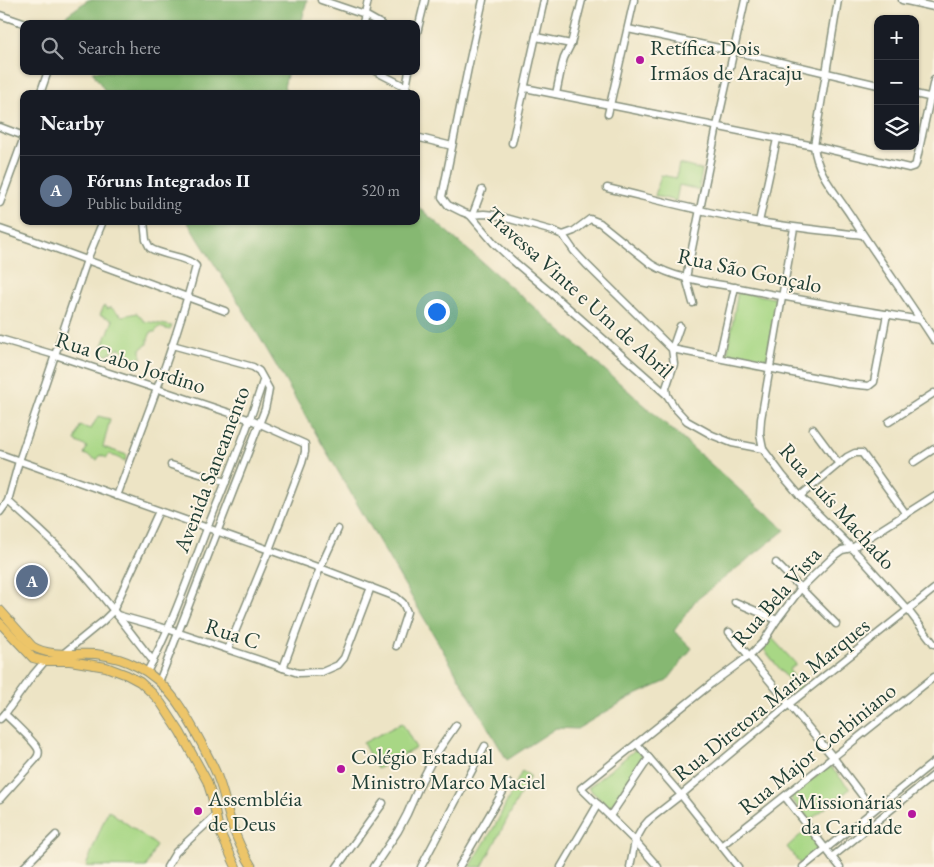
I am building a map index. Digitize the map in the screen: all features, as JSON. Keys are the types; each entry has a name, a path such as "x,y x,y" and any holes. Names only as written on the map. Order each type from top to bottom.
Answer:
{"main road":[{"path":"0,610 34,648 48,653 98,655 125,660 147,672 159,682 179,703 218,776 232,826 252,867"},
{"path":"0,623 31,657 45,661 70,661 116,670 140,682 162,703 207,781 219,830 235,866"},
{"path":"207,781 214,780 218,776"},
{"path":"212,797 217,792 224,794"}],"street":[{"path":"321,0 365,15 374,20"},
{"path":"364,20 368,0"},
{"path":"420,21 425,0"},
{"path":"483,0 442,195 443,200 448,205 471,215 495,215 563,235 580,258 672,349 769,369 869,386 874,382 887,314"},
{"path":"512,143 544,0"},
{"path":"556,94 564,58 571,44 582,0"},
{"path":"608,114 634,0"},
{"path":"693,303 686,278 745,0"},
{"path":"838,0 814,146 815,157 820,169 862,235 934,340"},
{"path":"902,0 934,7"},
{"path":"0,15 20,22"},
{"path":"628,29 733,51 874,84"},
{"path":"536,37 571,44"},
{"path":"41,90 47,75"},
{"path":"381,75 405,90 408,75"},
{"path":"525,88 814,146 909,168 915,166 932,98 934,80"},
{"path":"919,95 932,98"},
{"path":"0,127 20,134"},
{"path":"420,138 452,146"},
{"path":"759,222 778,139"},
{"path":"0,203 20,147"},
{"path":"607,188 759,222 794,228 862,235"},
{"path":"471,215 482,190"},
{"name":"Travessa Vinte e Um de Abril","path":"471,215 494,243 511,259 667,395"},
{"name":"Rua São Gonçalo","path":"563,235 574,231 590,219 600,223 657,268 686,278 783,297 921,320"},
{"path":"0,512 8,501 19,460 87,260 101,225"},
{"path":"117,496 157,389 188,297 196,266 192,262 150,248 146,240 144,225"},
{"path":"763,449 760,427 794,228"},
{"path":"0,229 225,310"},
{"path":"719,358 735,287"},
{"path":"667,395 666,388 674,364 672,349 680,326"},
{"name":"Rua Cabo Jordino","path":"0,339 55,355 251,420 305,444 302,463 270,550"},
{"path":"172,345 251,366 259,371 264,381"},
{"name":"Avenida Saneamento","path":"147,672 160,648 251,420 264,381"},
{"name":"Avenida Saneamento","path":"159,682 265,408 269,389 264,381"},
{"path":"889,422 934,393"},
{"name":"Rua Luís Machado","path":"667,395 679,414 697,428 732,443 763,449 800,496 852,548 908,610 934,644"},
{"path":"813,429 839,464"},
{"path":"914,462 934,448"},
{"path":"800,496 850,455 862,453 906,514"},
{"path":"0,454 396,597 403,603 407,612 396,646"},
{"path":"171,465 226,482"},
{"name":"Rua Bela Vista","path":"598,804 581,788 749,656 763,642 801,588 835,555 842,550 852,548 934,496"},
{"path":"8,501 76,565 153,661"},
{"path":"64,653 115,613 159,511"},
{"path":"283,668 320,568 338,529"},
{"path":"228,649 270,550"},
{"path":"776,562 836,624"},
{"path":"186,583 195,586"},
{"name":"Rua C","path":"115,613 298,673 322,672 342,662 371,587"},
{"name":"Rua Diretora Maria Marques","path":"635,840 649,820 788,705 934,589"},
{"path":"735,602 777,620"},
{"path":"729,632 833,757 873,810"},
{"path":"0,799 38,756 39,751 37,747 2,716 45,661"},
{"name":"Rua Major Corbiniano","path":"722,846 934,677"},
{"path":"374,867 398,830 434,757 456,726"},
{"path":"637,744 681,795 737,867"},
{"path":"421,867 485,746"},
{"path":"610,816 649,758"},
{"path":"803,867 934,762"},
{"path":"832,857 934,775"},
{"path":"459,867 508,783"},
{"path":"785,797 840,867"},
{"path":"337,867 383,804"},
{"path":"561,867 598,804 635,840 658,867"},
{"path":"167,867 176,852 215,816"},
{"path":"24,867 56,835"},
{"path":"630,867 635,840"}],"green space":[{"path":"88,0 307,0 302,20 60,20"},
{"path":"95,75 287,75 284,87 287,90 104,90"},
{"path":"679,164 702,170 699,190 679,185 676,201 655,196 661,175 676,178"},
{"path":"420,208 785,530 695,601 674,631 692,648 667,681 629,698 577,729 556,728 507,760 246,314 190,225 420,225"},
{"path":"738,291 778,299 766,364 727,356"},
{"path":"104,306 108,309 110,307 122,316 137,313 144,321 172,326 170,330 159,327 155,332 151,332 148,344 141,348 141,364 120,348 106,355 100,353 113,320 100,315"},
{"path":"98,416 110,419 103,447 127,455 125,461 109,454 107,458 100,455 97,460 84,454 87,447 75,441 80,426 91,429"},
{"path":"771,637 796,664 789,670 804,689 799,693 762,647"},
{"path":"402,723 416,748 377,769 363,743"},
{"path":"636,749 643,757 610,808 588,788"},
{"path":"829,765 850,789 810,820 790,798"},
{"path":"522,771 530,776 482,867 470,867 496,824"},
{"path":"108,810 156,845 146,867 86,866"},
{"path":"807,829 821,848 801,865 787,847"}],"place":[{"name":"Retífica Dois Irmãos de Aracaju","path":"640,60"},
{"name":"Fóruns Integrados II","path":"32,581"},
{"name":"Colégio Estadual Ministro Marco Maciel","path":"341,769"},
{"name":"Assembléia de Deus","path":"198,811"},
{"name":"Missionárias da Caridade","path":"912,814"}]}
